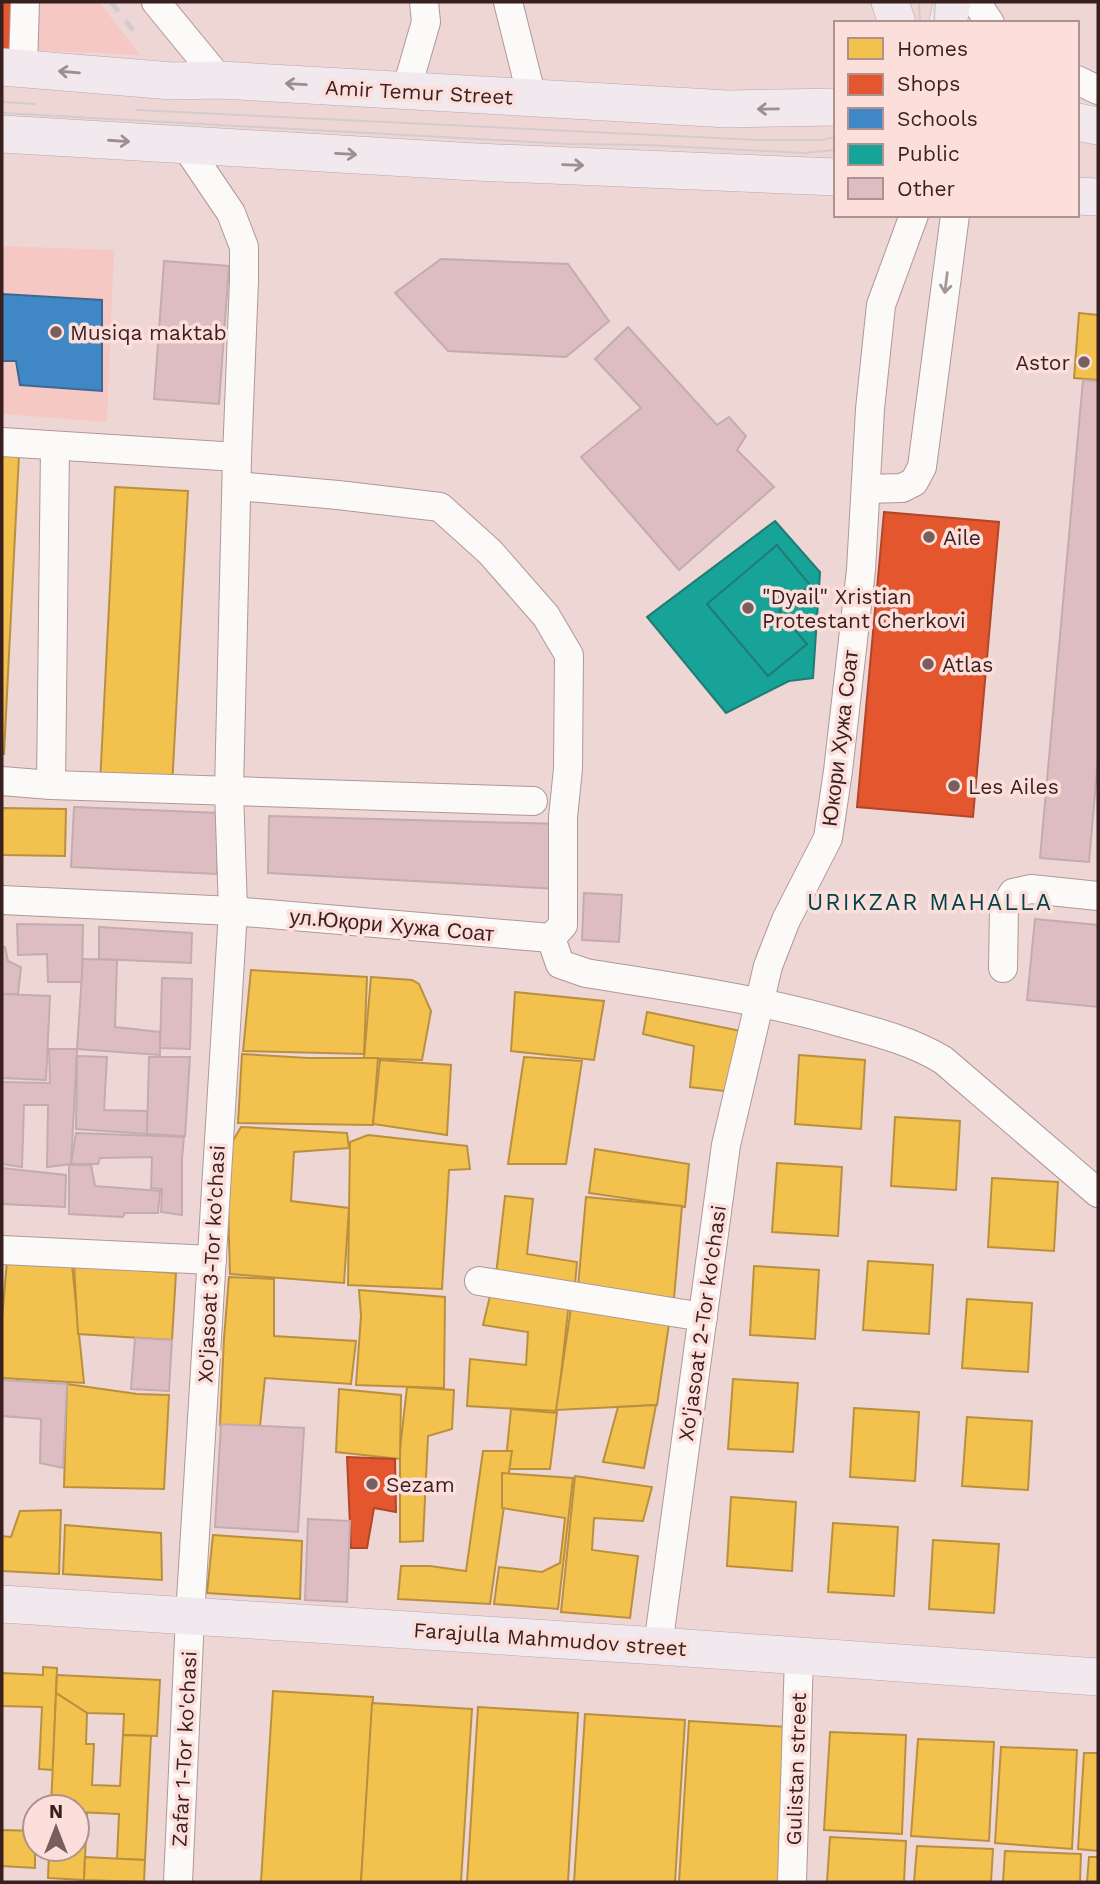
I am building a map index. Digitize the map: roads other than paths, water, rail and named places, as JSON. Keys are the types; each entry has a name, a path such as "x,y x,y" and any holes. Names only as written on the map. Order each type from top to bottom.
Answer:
{"main road":[{"path":"890,2 896,21"},
{"path":"948,21 952,2"},
{"name":"Amir Temur Street","path":"12,67 172,81 220,80 728,109 834,107"},
{"path":"1079,122 1098,126"},
{"path":"2,134 477,162 834,177"},
{"path":"1079,196 1098,197"},
{"name":"Farajulla Mahmudov street","path":"2,1604 1098,1677"}],"street":[{"path":"12,67 25,2"},
{"path":"156,2 220,80"},
{"path":"406,91 426,22 424,2"},
{"path":"508,2 533,98"},
{"path":"976,2 989,21"},
{"path":"1079,81 1098,90"},
{"name":"Xo'jasoat 3-Tor ko'chasi","path":"185,145 231,213 244,247 229,790 233,911 190,1616"},
{"name":"Юкори Хужа Соат","path":"760,1002 768,966 786,920 828,838 859,584 870,409 881,305 913,217"},
{"path":"866,489 902,488 914,482 922,467 955,217"},
{"path":"2,442 237,457"},
{"path":"51,785 55,447"},
{"path":"237,486 440,507 491,552 546,616 569,655 568,769 563,817 563,925 551,938 561,964 586,973 760,1002 808,1013 921,1047 943,1060 1098,1193"},
{"path":"2,781 533,802"},
{"path":"1003,968 1004,908 1013,893 1031,889 1098,897"},
{"name":"ул.Юқори Хужа Соат","path":"2,900 233,911 551,938"},
{"name":"Xo'jasoat 2-Tor ko'chasi","path":"658,1646 726,1145 760,1002"},
{"path":"2,1250 212,1260"},
{"path":"479,1281 703,1317"},
{"name":"Zafar 1-Tor ko'chasi","path":"178,1882 190,1616"},
{"name":"Gulistan street","path":"792,1882 799,1656"}],"tram line":[{"path":"919,2 920,21"},
{"path":"934,21 935,2"},
{"path":"2,102 35,104"},
{"path":"137,110 759,140 821,140 834,137"},
{"path":"2,113 568,144 804,153 834,150"}],"railway":[{"path":"111,2 139,38"}],"place":[{"name":"Musiqa maktab","path":"56,332"},
{"name":"Astor","path":"1084,362"},
{"name":"Aile","path":"929,537"},
{"name":"\"Dyail\" Xristian Protestant Cherkovi","path":"748,608"},
{"name":"Atlas","path":"928,664"},
{"name":"Les Ailes","path":"954,786"},
{"name":"Sezam","path":"372,1484"}],"district":[{"name":"URIKZAR MAHALLA","path":"930,902"}]}
